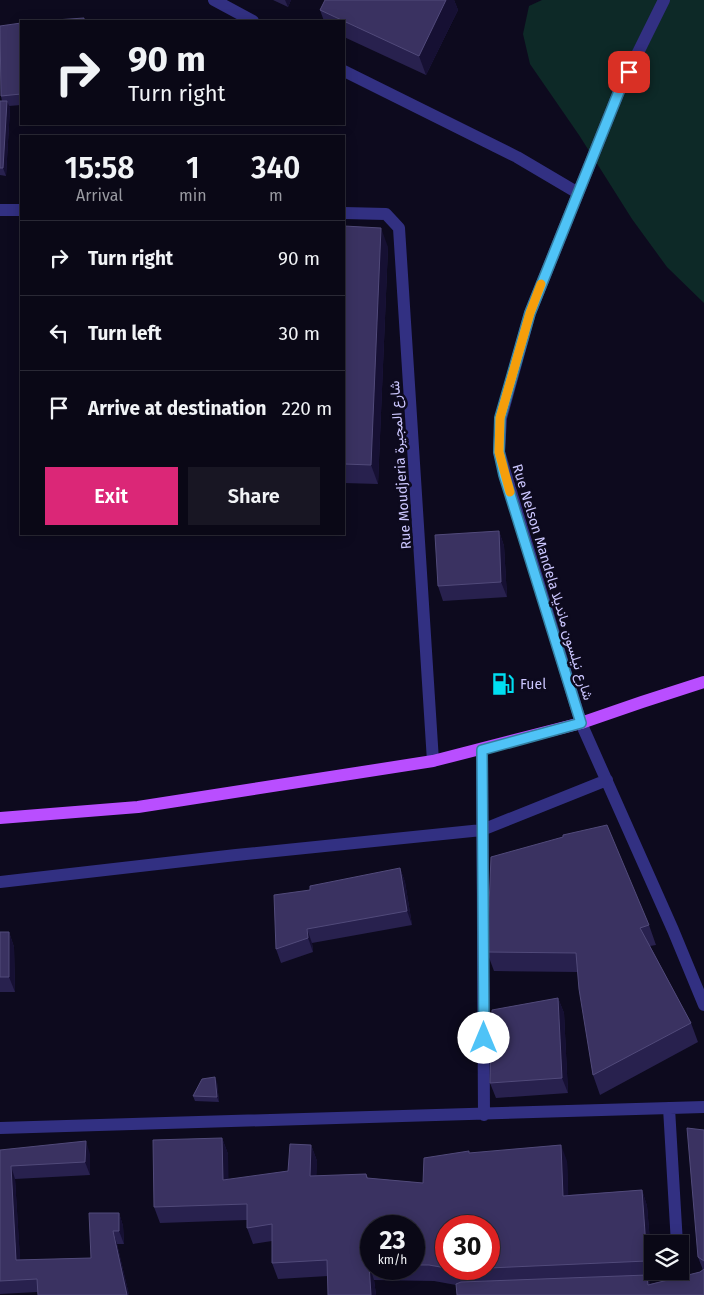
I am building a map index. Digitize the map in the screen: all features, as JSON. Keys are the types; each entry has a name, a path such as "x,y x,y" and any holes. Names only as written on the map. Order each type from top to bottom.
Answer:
{"main road":[{"path":"0,818 138,807 434,761 581,723 704,682"}],"street":[{"path":"214,0 251,20"},
{"name":"Rue Nelson Mandela شارع نيلسون مانديلا","path":"664,0 620,89 530,313 500,418 499,452 581,723 673,930 704,1005"},
{"path":"345,71 517,157 578,192"},
{"path":"0,210 20,210"},
{"name":"Rue Moudjeria شارع المجيرة","path":"345,213 386,214 399,228 434,761"},
{"path":"482,750 484,1114"},
{"path":"0,882 236,854 482,830 607,780"},
{"path":"0,1128 704,1107"},
{"path":"669,1108 676,1235"},
{"path":"680,1280 696,1284"}],"green space":[{"path":"542,0 704,0 704,303 667,267 632,219 579,135 530,64 523,34 529,6"}],"building":[{"path":"325,0 446,0 419,56 320,10"},
{"path":"84,18 84,20 55,20"},
{"path":"20,23 20,94 1,96 0,26"},
{"path":"0,101 7,101 3,168 0,168"},
{"path":"345,226 381,228 371,465 345,464"},
{"path":"499,531 501,582 438,586 435,535"},
{"path":"607,825 649,925 640,928 691,1023 593,1075 579,989 576,953 487,952 491,857 563,837 563,835"},
{"path":"400,868 407,911 307,929 308,938 276,949 274,895 310,890 310,886"},
{"path":"0,932 9,932 9,977 0,977"},
{"path":"558,998 562,1078 490,1083 492,1010"},
{"path":"215,1077 217,1097 193,1096 202,1079"},
{"path":"687,1128 704,1130 704,1261 698,1257"},
{"path":"222,1138 223,1180 288,1171 290,1144 311,1145 310,1176 366,1174 367,1178 423,1183 424,1158 469,1151 469,1153 561,1145 563,1196 642,1190 645,1235 644,1261 500,1268 500,1215 435,1215 435,1266 425,1265 425,1215 360,1215 360,1280 370,1280 371,1295 328,1295 327,1260 272,1263 272,1224 247,1228 247,1204 154,1207 153,1140"},
{"path":"86,1141 85,1162 11,1166 16,1260 91,1258 89,1213 119,1213 119,1231 113,1231 127,1295 38,1295 37,1279 0,1281 0,1150"},
{"path":"704,1269 704,1295 457,1295 456,1284 461,1282 644,1275 644,1280 648,1280 648,1285 668,1280 689,1280 689,1275"}],"slow traffic":[{"path":"510,492 499,452 500,418 530,313 541,284"}],"place":[{"name":"Fuel","path":"503,684"}],"route":[{"path":"484,1038 482,750 581,723 504,475 499,452 500,418 530,313 620,89 629,72"}]}
